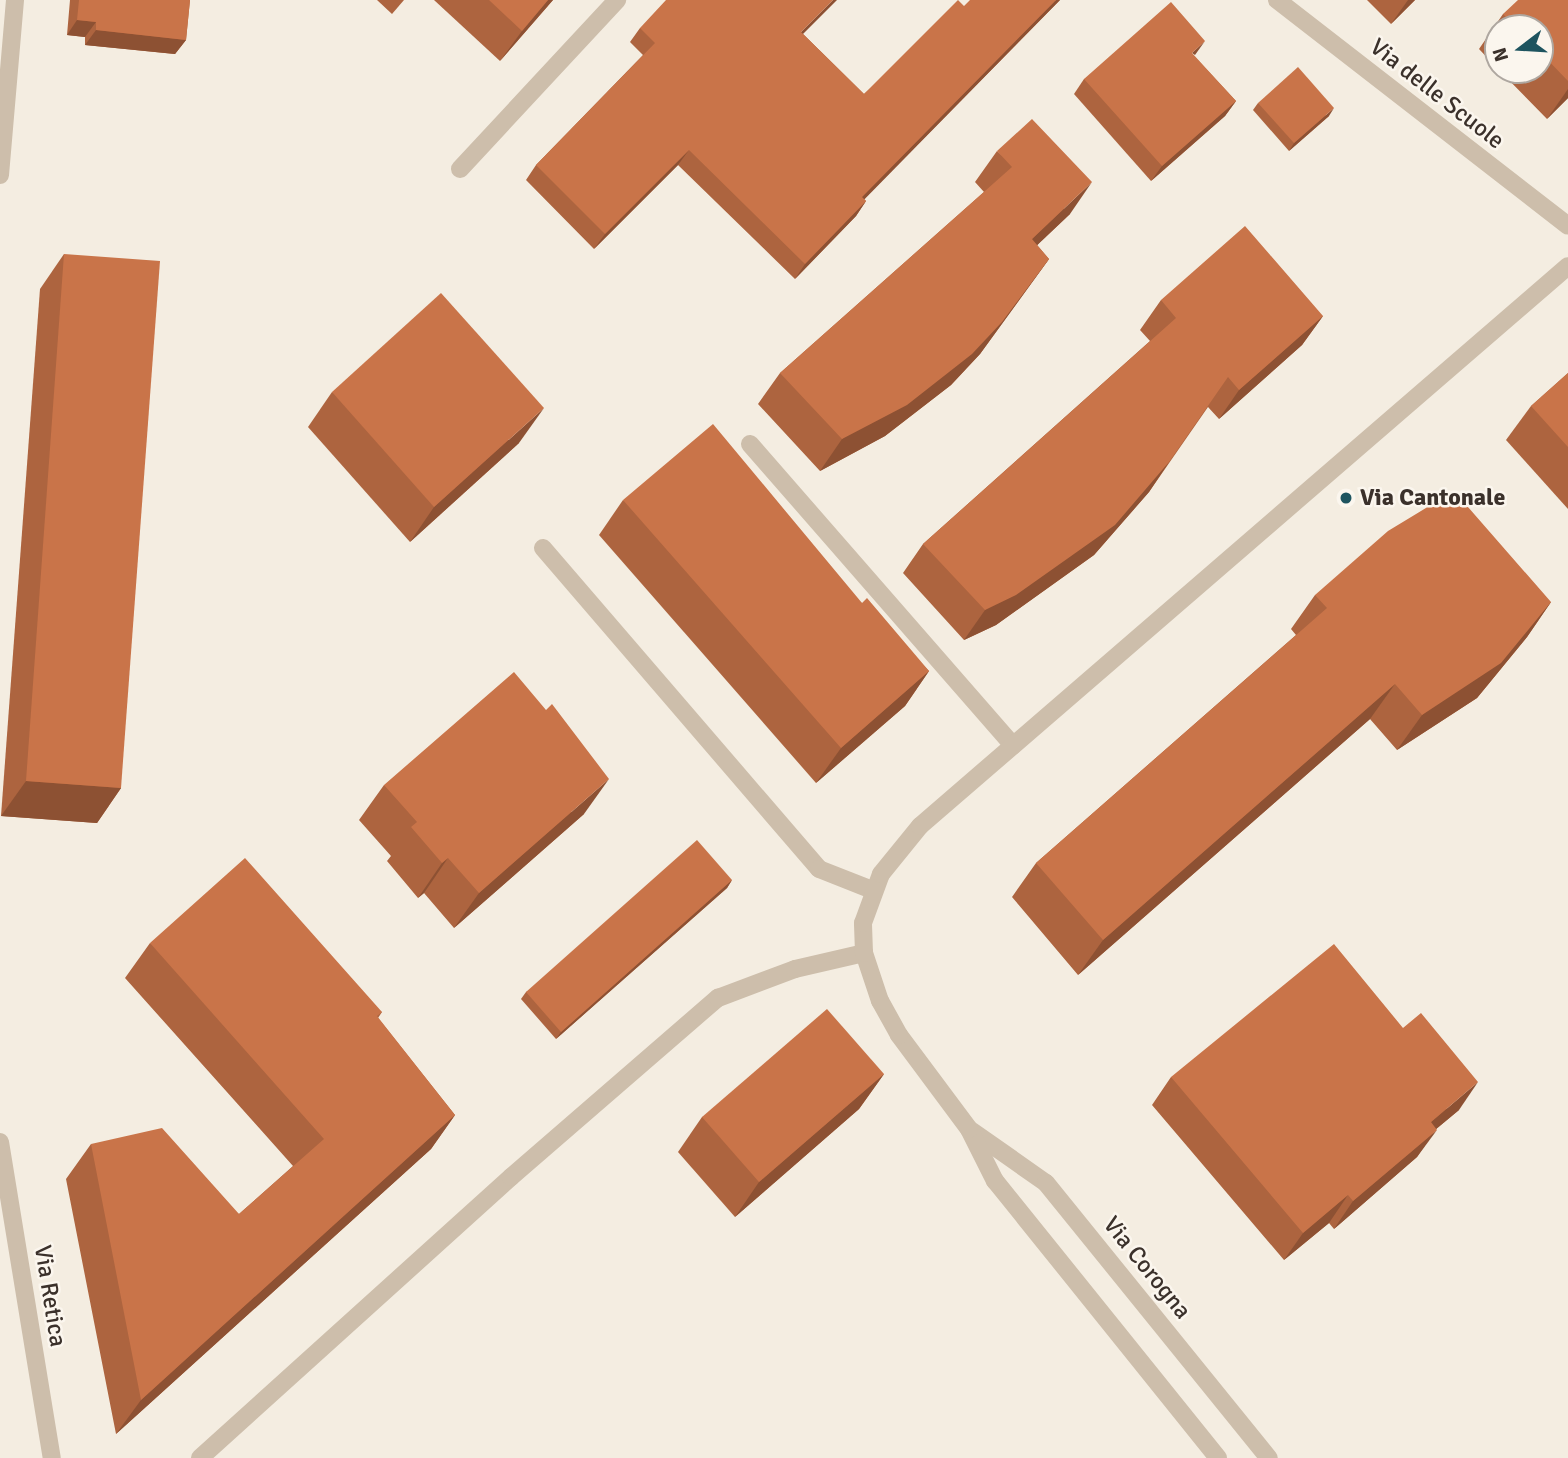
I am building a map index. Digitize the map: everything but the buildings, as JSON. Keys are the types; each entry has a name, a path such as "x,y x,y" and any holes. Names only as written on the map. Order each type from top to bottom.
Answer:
{"street":[{"path":"0,175 15,0"},
{"path":"460,169 617,0"},
{"name":"Via delle Scuole","path":"1277,0 1568,226"},
{"path":"200,1458 500,1186 718,998 795,969 864,953 863,923 872,890 920,826 1568,266"},
{"path":"750,444 1013,746"},
{"path":"544,548 819,869 872,890"},
{"name":"Via Corogna","path":"864,953 880,1001 899,1035 969,1129 1002,1191 1218,1458"},
{"name":"Via Corogna","path":"969,1129 1046,1183 1269,1458"},
{"name":"Via Retica","path":"0,1142 52,1458"}],"place":[{"name":"Via Cantonale","path":"1346,498"}]}
